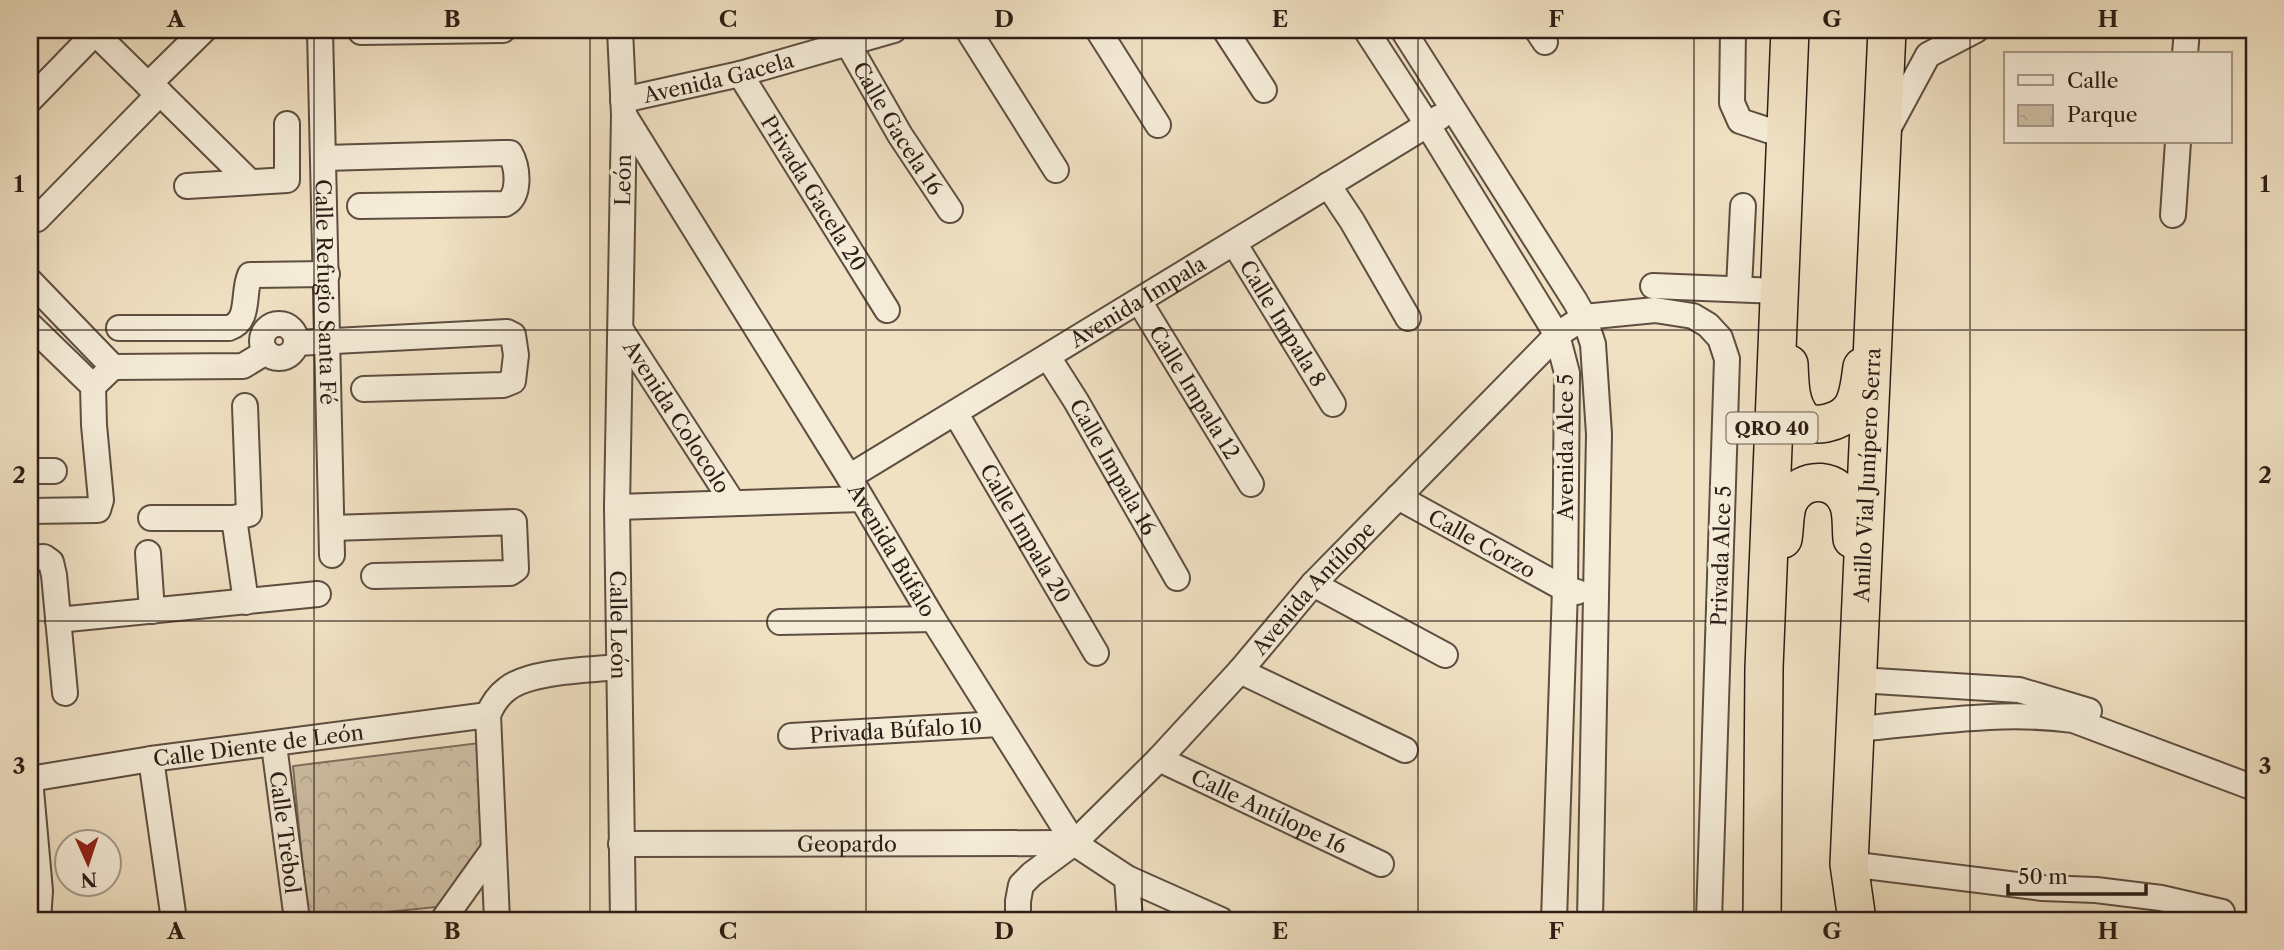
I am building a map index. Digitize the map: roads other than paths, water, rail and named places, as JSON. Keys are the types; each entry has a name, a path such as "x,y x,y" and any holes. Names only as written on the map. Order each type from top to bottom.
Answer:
{"highway":[{"name":"QRO 40","path":"1759,911 1764,668 1790,30"},
{"name":"Anillo Vial Junípero Serra","path":"1857,920 1849,864 1887,30"},
{"path":"1783,188 1790,390 1800,416 1807,423 1836,420 1850,410 1855,399 1879,234"},
{"path":"1764,668 1776,605 1787,504 1804,484 1818,482 1835,486 1849,506 1859,680"}],"street":[{"path":"37,219 204,30"},
{"name":"Calle Refugio Santa Fé","path":"320,30 332,555"},
{"path":"361,32 503,30"},
{"name":"León","path":"620,30 623,108 621,330"},
{"name":"Avenida Gacela","path":"623,108 894,30"},
{"path":"968,30 1056,170"},
{"path":"1098,30 1158,125"},
{"path":"1226,30 1264,90"},
{"name":"Avenida Alce 5","path":"1366,30 1557,335 1567,373 1565,589 1554,920"},
{"name":"Avenida Alce 5","path":"1403,30 1584,317 1593,344 1599,434 1590,920"},
{"path":"1733,30 1732,103 1740,121 1786,136"},
{"path":"1884,136 1940,30"},
{"path":"1928,55 1976,30"},
{"path":"2185,52 2187,30"},
{"path":"30,100 93,31 250,181"},
{"name":"Calle Gacela 16","path":"848,44 900,135 950,210"},
{"name":"Privada Gacela 20","path":"740,74 887,310"},
{"name":"Avenida Búfalo","path":"623,108 933,619 1074,843 1127,878 1221,920"},
{"name":"Avenida Impala","path":"849,477 1454,109"},
{"path":"187,186 287,180 287,124"},
{"path":"2173,215 2178,144"},
{"path":"324,158 510,153 514,160 515,192 505,204 360,206"},
{"path":"1328,185 1408,318"},
{"path":"1739,288 1743,206"},
{"name":"Calle Impala 8","path":"1234,243 1333,404"},
{"path":"119,328 237,326 243,319 246,283 250,275 327,274"},
{"path":"30,281 113,367"},
{"path":"1653,286 1778,291"},
{"name":"Calle Impala 12","path":"1139,301 1251,484"},
{"name":"Privada Alce 5","path":"1584,317 1655,310 1693,316 1708,325 1720,338 1727,359 1709,920"},
{"name":"Avenida Antílope","path":"1018,920 1021,885 1074,843 1159,759 1240,671 1313,584 1557,335 1584,317"},
{"path":"93,386 113,367 243,366 266,352 262,339 268,328 274,324 281,324 293,330 296,342 507,332 513,335 516,355 513,381 503,384 364,389"},
{"path":"30,325 93,386 101,500 98,510 30,511"},
{"name":"Avenida Colocolo","path":"621,330 733,503"},
{"name":"Calle León","path":"621,330 617,507 623,920"},
{"name":"Calle Impala 16","path":"1048,357 1177,578"},
{"path":"150,518 234,518 249,514 245,406"},
{"name":"Calle Impala 20","path":"956,414 1096,653"},
{"name":"Calle Corzo","path":"1398,497 1565,589 1596,596"},
{"path":"617,507 861,499"},
{"path":"234,518 246,601"},
{"path":"332,528 514,522 516,569 510,573 374,576"},
{"path":"148,553 152,611"},
{"path":"30,558 44,557 51,562 65,693"},
{"path":"1313,584 1445,655"},
{"path":"58,620 318,594"},
{"path":"780,622 933,619"},
{"path":"496,920 488,715 508,688 528,677 619,667"},
{"path":"1240,671 1405,750"},
{"path":"1859,680 2019,690 2075,705 2186,754 2254,788"},
{"path":"2013,715 2019,690"},
{"name":"Calle Diente de León","path":"30,779 150,759 274,745 488,715"},
{"path":"1857,729 2013,715 2043,716 2073,720 2186,754 2254,770"},
{"name":"Privada Búfalo 10","path":"791,736 999,724"},
{"name":"Calle Trébol","path":"274,745 297,920"},
{"path":"150,759 174,920"},
{"name":"Calle Antílope 16","path":"1159,759 1381,864"},
{"path":"30,779 38,920"},
{"name":"Geopardo","path":"621,844 1074,843"},
{"path":"443,920 493,850"},
{"path":"1849,864 2042,888 2096,890 2161,898 2222,912"},
{"path":"1127,878 1130,920"}]}
